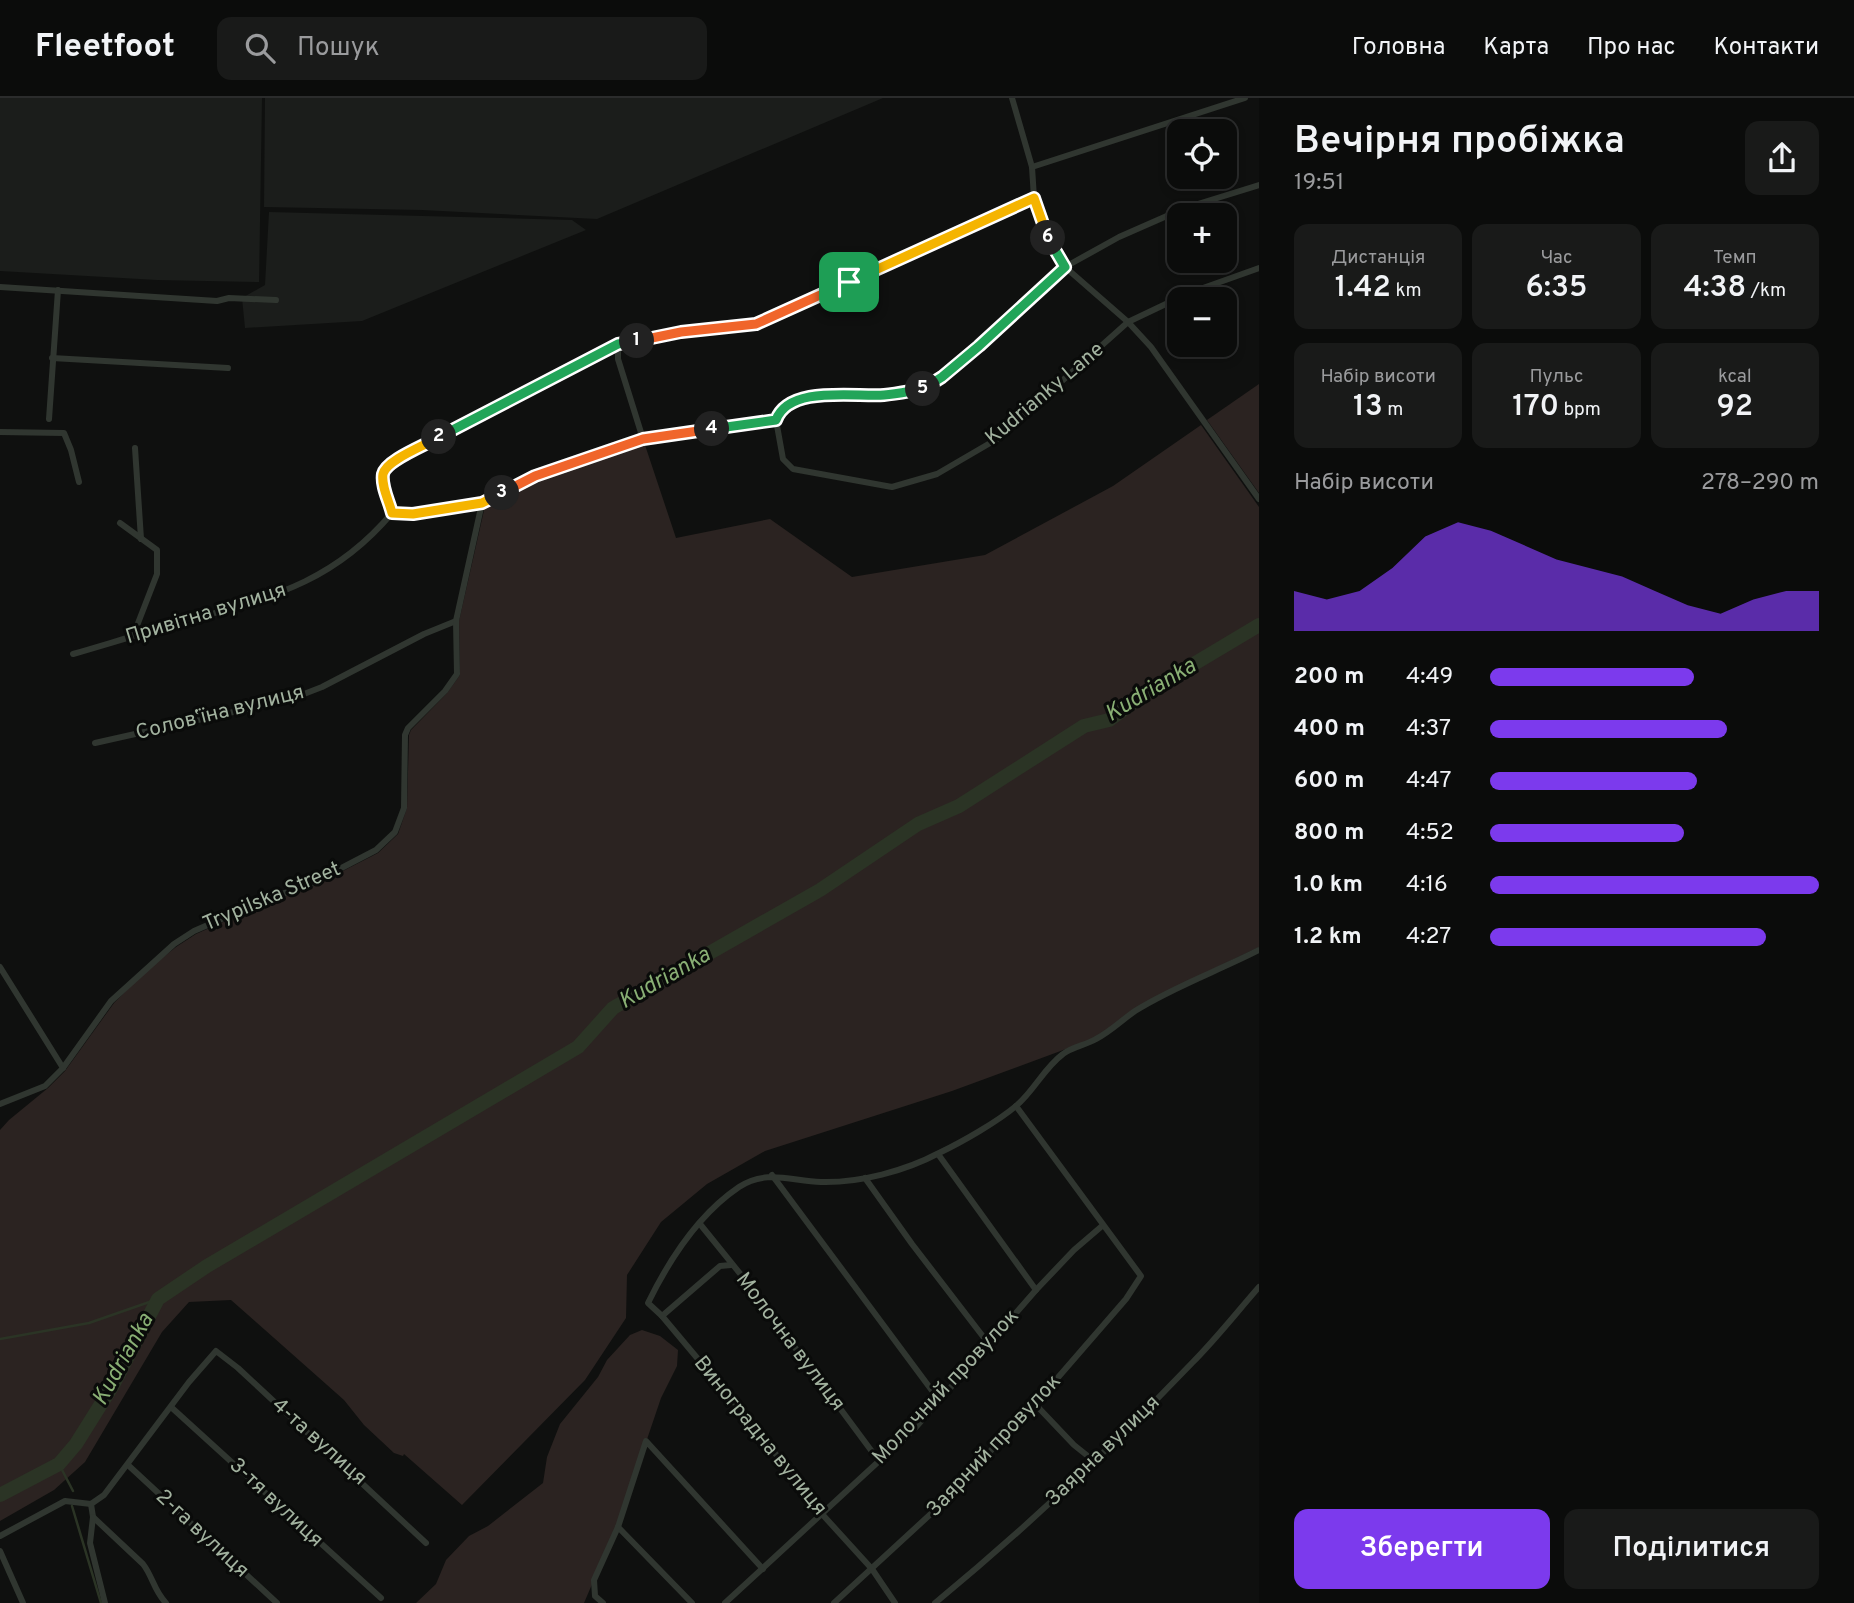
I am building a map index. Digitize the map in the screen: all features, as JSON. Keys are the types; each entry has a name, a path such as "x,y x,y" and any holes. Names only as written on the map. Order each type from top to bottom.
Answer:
{"street":[{"path":"1012,98 1032,167 1034,198 1047,235 1065,267 1128,322 1151,347 1259,499"},
{"path":"1032,167 1245,98"},
{"path":"1034,198 756,324 681,332 618,344 391,462 383,471 383,481 392,513 413,514 482,503 535,476 643,439 776,420 779,412 790,404 814,395 884,395 923,389 979,346 1065,267 1119,237 1185,208 1259,185"},
{"name":"Kudrianky Lane","path":"776,420 783,459 793,469 892,487 937,474 997,439 1128,322 1189,293 1259,268"},
{"path":"0,287 217,301 229,298 276,300"},
{"path":"49,419 58,290"},
{"path":"618,344 618,359 643,439"},
{"path":"52,358 228,368"},
{"path":"0,432 64,433 79,482"},
{"path":"135,448 141,539"},
{"name":"Trypilska Street","path":"0,1104 45,1086 63,1068 111,1001 174,944 194,931 274,896 303,888 376,850 396,832 404,808 405,735 408,728 445,691 457,674 456,621 482,503"},
{"name":"Привітна вулиця","path":"73,654 262,600 300,586 344,560 392,513"},
{"path":"120,523 157,550 157,574 133,636"},
{"name":"Соловʼїна вулиця","path":"95,743 291,699 322,687 434,629 456,621"},
{"path":"700,1224 738,1188 760,1177 772,1175 822,1182 865,1178 938,1154 1016,1106 1064,1053 1094,1041 1134,1012 1163,996 1259,950"},
{"path":"0,967 63,1068"},
{"path":"1016,1106 1102,1226"},
{"path":"938,1154 1035,1290"},
{"path":"772,1175 939,1400"},
{"path":"865,1178 988,1343"},
{"name":"Молочна вулиця","path":"700,1224 742,1276 879,1461"},
{"name":"Виноградна вулиця","path":"700,1224 674,1257 648,1303 662,1316 754,1426 822,1514 872,1569 895,1603"},
{"name":"Заярний провулок","path":"834,1603 960,1487 1126,1299 1140,1276 1102,1226"},
{"name":"Молочний провулок","path":"725,1603 916,1427 1035,1290 1102,1226"},
{"path":"662,1316 720,1266 733,1266"},
{"name":"Заярна вулиця","path":"935,1603 978,1568 1094,1461 1195,1361 1259,1287"},
{"name":"4-та вулиця","path":"171,1408 209,1356 218,1351 426,1542"},
{"path":"1035,1404 1074,1445 1094,1461"},
{"path":"0,1536 65,1501 92,1504 104,1495 171,1408"},
{"name":"3-тя вулиця","path":"171,1408 381,1598"},
{"path":"603,1603 595,1596 594,1580 618,1527 646,1441 763,1569"},
{"name":"2-га вулиця","path":"128,1465 277,1603"},
{"path":"92,1504 90,1543 105,1603"},
{"path":"93,1517 143,1564 156,1592 166,1603"},
{"path":"618,1527 692,1603"},
{"path":"0,1551 23,1603"}],"shaded area":[{"path":"0,98 262,98 259,282 157,280 0,271"},
{"path":"265,98 883,98 597,219 422,210 264,207"},
{"path":"269,212 572,220 586,230 362,321 245,328 242,298 265,285"},
{"path":"1259,384 1259,493 1207,420"},
{"path":"1201,425 1259,507 1259,947 1161,994 1093,1039 952,1091 765,1151 707,1184 661,1222 627,1275 626,1318 585,1380 462,1505 404,1454 394,1453 364,1425 344,1400 231,1300 189,1302 162,1332 85,1462 54,1490 0,1521 0,1130 65,1071 114,1003 146,971 176,947 196,934 275,899 304,891 378,853 398,834 407,808 409,735 460,675 459,621 485,506 536,479 644,442 676,538 770,519 852,577 985,555 1113,486"},
{"path":"642,1330 660,1336 678,1350 677,1366 661,1398 620,1519 584,1603 416,1603 436,1584 446,1560 469,1536 488,1526 543,1483 547,1457 560,1424 598,1377 607,1360 630,1335"}],"waterway":[{"name":"Kudrianka","path":"0,1495 59,1464 76,1444 113,1385 158,1299 207,1266 578,1047 613,1008 820,890 918,824 959,806 1084,726 1109,720 1147,692 1259,625"},
{"path":"0,1339 89,1323 158,1299"},
{"path":"59,1464 73,1491"},
{"path":"72,1506 101,1603"}],"route":[{"path":"1034,198 1047,235 1065,267 979,346 923,389 884,395 814,395 790,404 779,412 776,420 643,439 535,476 482,503 413,514 392,513 383,481 383,471 391,462 519,394 618,344 681,332 756,324 849,282 1034,198"}]}
